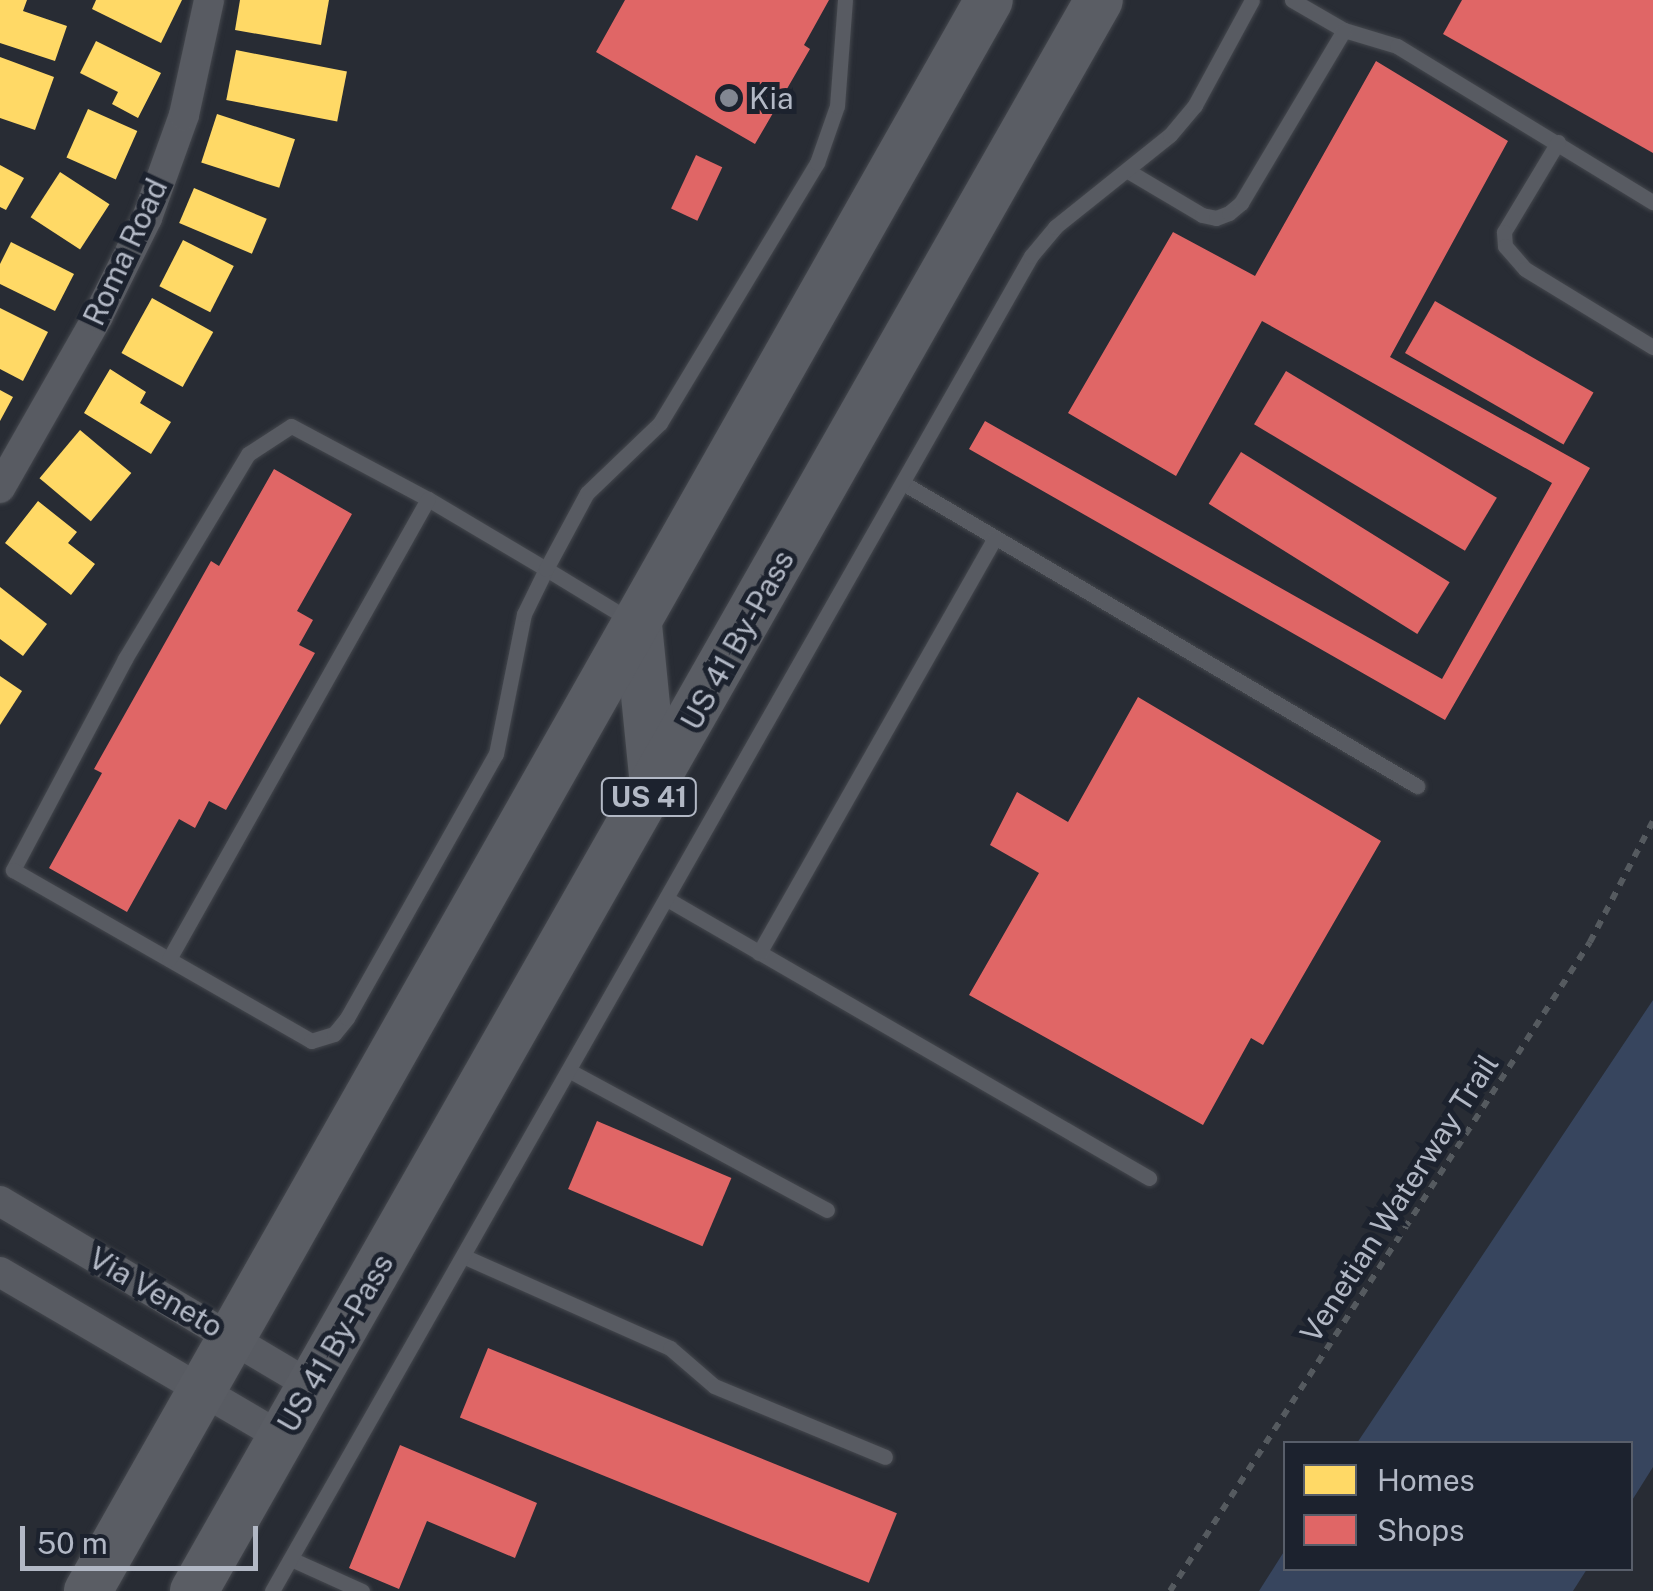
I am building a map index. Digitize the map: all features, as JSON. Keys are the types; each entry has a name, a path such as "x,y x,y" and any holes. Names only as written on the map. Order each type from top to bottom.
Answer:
{"main road":[{"name":"US 41","path":"88,1591 206,1390 638,625 854,233 989,0"},
{"path":"875,396 894,307 1067,0"},
{"name":"US 41 By-Pass","path":"194,1591 1100,0"},
{"path":"638,625 654,786"}],"street":[{"name":"Roma Road","path":"0,488 98,316 147,218 184,114 209,0"},
{"name":"Via Veneto","path":"0,1201 311,1386"},
{"name":"Via Veneto","path":"0,1272 281,1437"}],"lane":[{"path":"638,625 546,569 428,499 291,426 248,454 125,659 14,870 311,1040 334,1034 496,754 524,614 546,569 587,493 660,423 816,163 837,106 845,0"},
{"path":"272,1591 1032,256 1055,227 1128,170 1195,105 1252,0"},
{"path":"1292,0 1344,30 1397,46 1653,202"},
{"path":"1128,170 1202,216 1229,213 1240,203 1344,30"},
{"path":"1558,142 1504,232 1505,246 1525,269 1653,347"},
{"path":"903,484 1417,786"},
{"path":"169,959 428,499"},
{"path":"759,953 995,538"},
{"path":"667,900 1149,1178"},
{"path":"570,1071 827,1210"},
{"path":"464,1257 670,1348 714,1386 884,1457"},
{"path":"291,1559 362,1591"}],"path":[{"name":"Venetian Waterway Trail","path":"1170,1591 1590,942 1653,821"}],"water":[{"path":"1653,1000 1653,1467 1633,1499 1633,1441 1358,1441"},
{"path":"1283,1553 1283,1571 1586,1571 1573,1591 1259,1591"}],"building: Homes":[{"path":"0,0 27,0 23,11 67,26 55,61 0,43"},
{"path":"96,0 182,0 161,43 92,9"},
{"path":"240,0 329,0 321,45 235,30"},
{"path":"96,41 161,73 138,118 112,104 118,92 80,73"},
{"path":"236,50 347,72 337,122 226,100"},
{"path":"0,57 54,77 35,130 0,118"},
{"path":"88,109 137,131 116,179 66,157"},
{"path":"217,114 295,139 279,188 201,163"},
{"path":"0,165 24,178 6,210 0,207"},
{"path":"60,172 109,204 80,249 31,217"},
{"path":"194,188 267,219 252,254 179,223"},
{"path":"183,240 234,266 210,312 159,286"},
{"path":"11,242 74,274 55,311 0,284 0,264"},
{"path":"152,298 213,332 183,387 121,353"},
{"path":"0,308 48,332 23,381 0,369"},
{"path":"110,369 146,392 140,403 171,422 151,454 84,413"},
{"path":"0,390 13,397 0,421"},
{"path":"80,430 131,473 91,521 40,478"},
{"path":"38,501 77,532 68,543 95,564 71,595 5,543"},
{"path":"0,587 47,624 23,656 0,639"},
{"path":"0,676 22,691 0,725"}],"building: Shops":[{"name":"Kia","path":"625,0 829,0 804,45 810,49 755,144 596,52"},
{"path":"1462,0 1653,0 1653,153 1443,34"},
{"path":"1376,61 1508,141 1390,357 1590,468 1445,720 969,449 985,421 1442,679 1552,483 1262,321 1176,476 1068,413 1173,232 1255,276"},
{"path":"696,155 722,167 697,221 671,208"},
{"path":"1435,301 1593,392 1563,444 1405,353"},
{"path":"1286,371 1497,498 1465,551 1254,424"},
{"path":"1241,452 1450,582 1417,634 1209,504"},
{"path":"274,469 352,514 297,611 313,620 299,645 315,653 226,810 209,801 195,828 179,819 127,912 49,868 102,773 94,769 211,561 219,566"},
{"path":"1138,697 1381,841 1263,1045 1251,1038 1203,1125 969,995 1039,873 990,845 1017,792 1068,822"},
{"path":"597,1121 731,1178 702,1246 568,1189"},
{"path":"488,1348 897,1513 869,1583 460,1418"},
{"path":"400,1445 537,1503 515,1558 427,1521 399,1589 349,1568"}],"place":[{"name":"Kia","path":"729,98"}]}
